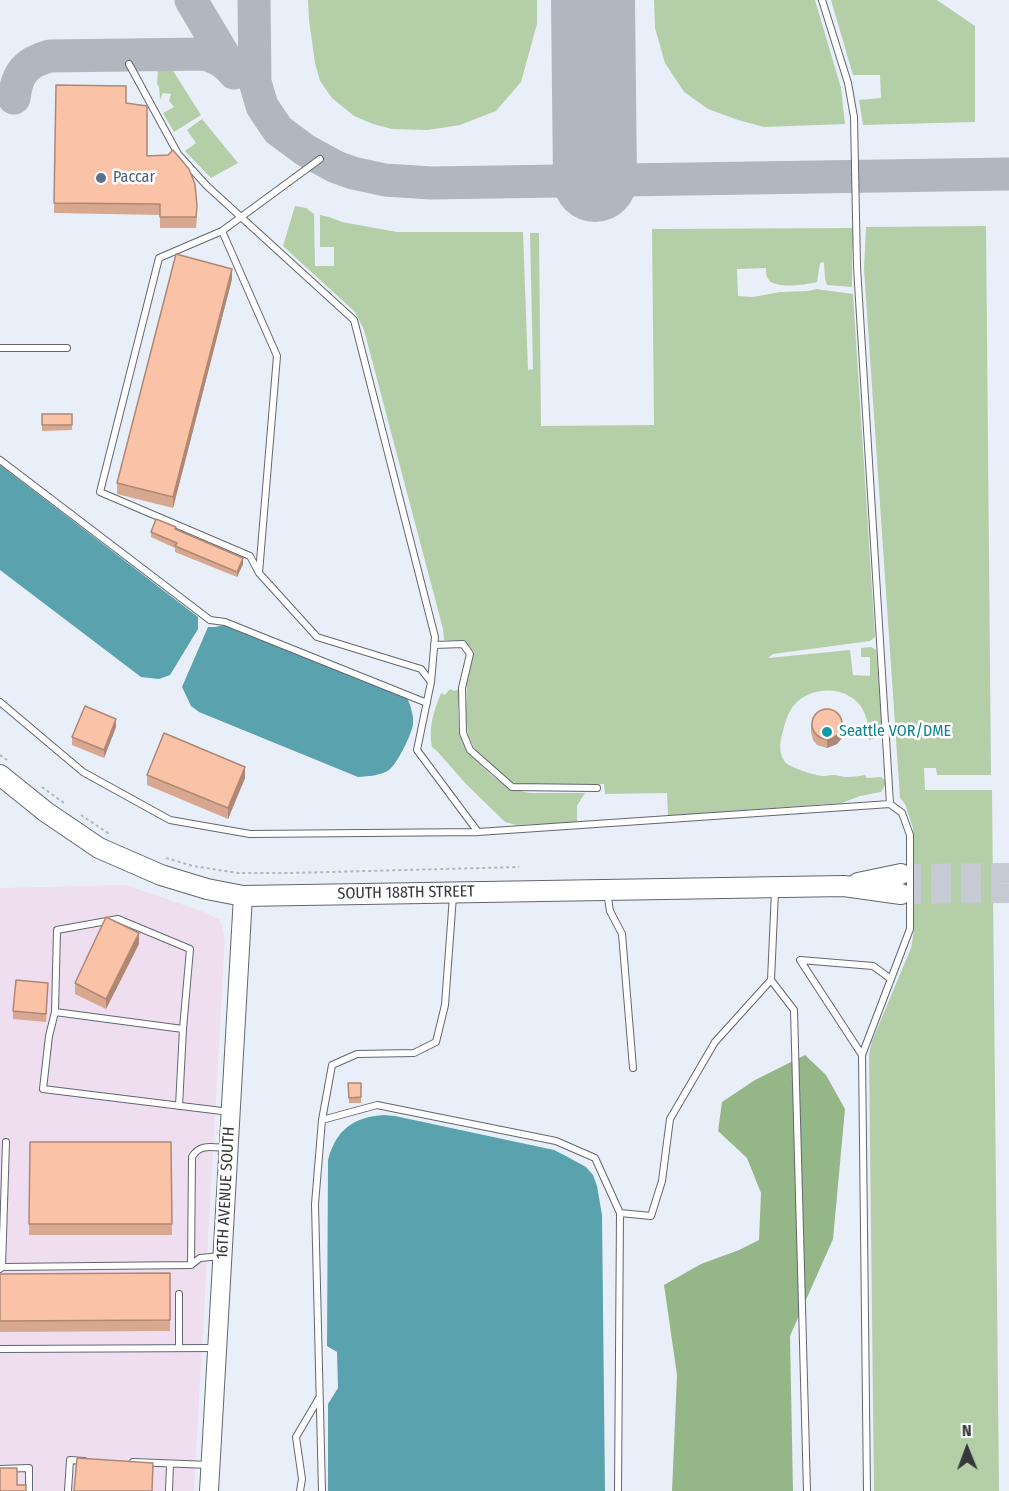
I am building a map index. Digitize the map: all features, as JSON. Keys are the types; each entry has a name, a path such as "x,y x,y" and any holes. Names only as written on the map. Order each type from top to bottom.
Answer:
{"main road":[{"name":"SOUTH 188TH STREET","path":"4,768 46,812 99,848 161,875 207,889 243,896 901,884"}],"street":[{"name":"16TH AVENUE SOUTH","path":"209,1491 243,896"}],"lane":[{"path":"822,0 848,83 854,117 857,267 890,804"},
{"path":"129,64 178,154 207,186 354,320 435,638 431,682 417,750 478,832"},
{"path":"320,159 222,231 159,258 100,492 250,556 259,573 317,637 421,669 431,682"},
{"path":"222,231 277,356 259,573"},
{"path":"0,348 67,348"},
{"path":"0,460 210,620 225,622 427,703"},
{"path":"434,645 464,644 470,654 462,688 463,733 470,750 478,758 512,787 597,788"},
{"path":"0,702 83,772 170,820 250,834 478,832 890,804 902,813 910,835 910,929 862,1055 867,1491"},
{"path":"620,1213 651,1216 662,1180 670,1119 715,1042 771,980 775,887"},
{"path":"607,890 610,911 622,934 633,1068"},
{"path":"322,1491 315,1204 322,1120 332,1065 357,1053 414,1053 436,1042 445,1005 453,892"},
{"path":"179,1106 190,949 118,919 57,930 55,1012 49,1036 43,1089 179,1106 230,1112"},
{"path":"862,1055 800,960 873,966 891,979"},
{"path":"771,980 794,1010 807,1491"},
{"path":"55,1012 183,1029"},
{"path":"322,1120 377,1105 556,1141 595,1158 620,1213 618,1491"},
{"path":"6,1142 1,1268 191,1265 200,1258 222,1256"},
{"path":"191,1265 192,1157 195,1150 202,1147 228,1148"},
{"path":"179,1294 179,1348"},
{"path":"0,1348 217,1348"},
{"path":"300,1491 302,1479 296,1437 320,1397"},
{"path":"68,1491 70,1460 93,1461"},
{"path":"126,1462 210,1465"},
{"path":"169,1491 170,1464"},
{"path":"0,1469 29,1468 29,1491"}],"path":[{"path":"0,755 4,768"},
{"path":"42,787 67,806"},
{"path":"76,812 119,840"},
{"path":"164,858 193,866 238,873 519,867"}],"shaded area":[{"path":"126,885 207,913 220,920 225,938 194,1491 0,1491 0,888"}],"green space":[{"path":"308,0 537,0 537,24 521,82 496,111 460,125 428,130 392,129 354,116 332,98 320,81 315,63"},
{"path":"654,0 815,0 841,88 845,124 764,127 708,109 684,92 665,63 655,28"},
{"path":"831,0 937,0 975,26 975,122 863,125 859,100 881,98 880,75 853,75"},
{"path":"158,66 170,66 201,115 174,132 163,113 174,107 169,101 171,94 163,93 160,100 157,84"},
{"path":"202,119 238,163 211,178 185,151 196,143 187,130"},
{"path":"295,206 306,208 314,214 315,266 334,266 334,247 320,247 320,215 342,222 397,232 523,232 528,370 533,369 530,233 539,233 541,426 654,425 652,229 854,228 852,287 827,285 824,262 820,263 817,282 800,285 781,285 771,282 767,277 766,268 737,269 738,296 753,297 816,289 853,294 875,637 870,641 773,654 768,658 850,650 853,675 870,676 870,657 861,657 861,648 871,647 876,650 883,736 869,740 865,715 859,704 849,696 828,690 806,696 794,705 786,721 780,747 785,762 809,773 823,776 881,777 886,781 881,792 860,796 842,803 668,816 667,793 605,794 604,784 519,785 510,781 484,760 474,748 468,735 466,715 467,685 474,652 465,641 444,640 364,330 355,312 283,246"},
{"path":"986,226 991,775 937,775 936,768 924,768 925,790 992,790 999,1491 874,1491 869,1054 872,1041 911,948 914,930 913,828 905,804 900,798 864,269 866,227"},
{"path":"450,689 454,691 459,689 459,733 466,751 491,775 510,789 530,793 585,793 577,806 577,823 516,825 505,822 466,784 432,747 431,726 434,713 441,693 445,695"},
{"path":"805,1055 826,1075 845,1109 833,1239 790,1336 793,1491 672,1491 677,1375 664,1285 701,1264 759,1240 761,1193 747,1158 718,1131 722,1102 755,1080"}],"water":[{"path":"0,465 198,617 198,629 170,675 159,679 141,677 0,570"},
{"path":"224,625 407,697 413,724 404,749 392,767 382,773 358,777 199,712 191,706 182,687 208,627"},
{"path":"384,1115 554,1150 586,1167 593,1175 602,1215 605,1491 328,1491 328,1404 338,1388 337,1352 327,1346 328,1160 336,1141 347,1127 363,1119"}],"building":[{"name":"Paccar","path":"56,85 126,86 126,103 147,106 147,156 168,155 173,150 189,169 195,184 196,217 160,217 160,204 54,203"},
{"path":"176,254 232,269 173,497 117,483"},
{"path":"42,414 72,414 72,425 42,425"},
{"path":"156,519 243,558 237,572 175,546 177,543 151,532"},
{"path":"85,706 116,719 104,750 72,737"},
{"name":"Seattle VOR/DME","path":"827,709 838,713 842,724 838,735 827,739 816,735 812,724 816,713"},
{"path":"164,733 245,767 228,808 147,775"},
{"path":"106,917 139,933 106,999 75,983"},
{"path":"16,980 48,983 46,1014 13,1011"},
{"path":"348,1083 361,1083 361,1097 349,1098"},
{"path":"30,1142 171,1142 172,1224 29,1224"},
{"path":"170,1273 170,1320 0,1321 0,1274"},
{"path":"77,1458 153,1463 152,1491 74,1491"},
{"path":"0,1468 17,1468 17,1485 26,1485 26,1491 0,1491"}],"taxiway":[{"path":"191,0 232,69"},
{"path":"254,0 255,82 262,106 278,130 305,150 336,167 353,173 385,180 431,183 1009,174"},
{"path":"14,98 15,89 24,70 29,65 50,56 205,54 221,61 234,73"}],"runway":[{"path":"593,0 595,180"}],"tunnel":[{"path":"901,874 1009,873"},
{"path":"901,894 1009,893"}],"place":[{"name":"Paccar","path":"101,178"},
{"name":"Seattle VOR/DME","path":"827,732"}]}
